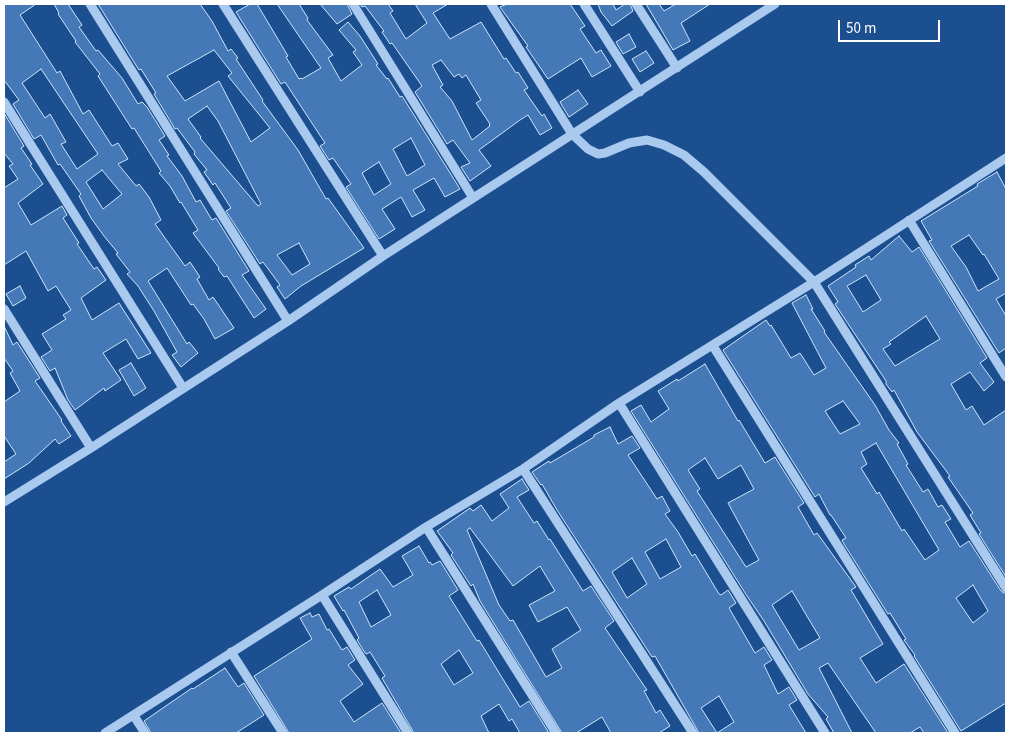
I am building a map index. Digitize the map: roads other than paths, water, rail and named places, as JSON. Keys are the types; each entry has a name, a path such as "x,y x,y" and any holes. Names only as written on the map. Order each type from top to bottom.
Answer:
{"street":[{"path":"90,4 288,321"},
{"path":"223,4 383,256"},
{"path":"352,4 474,198"},
{"path":"490,4 572,134 588,149 598,154 605,153 630,143 647,140 664,145 684,155 704,172 814,282 1006,588"},
{"path":"584,4 640,92"},
{"path":"636,4 677,68"},
{"path":"4,502 288,321 383,256 677,68 769,5"},
{"path":"4,102 183,388"},
{"path":"105,733 426,527 523,469 619,404 814,282 1006,158"},
{"path":"909,220 1006,377"},
{"path":"4,309 91,448"},
{"path":"713,346 955,733"},
{"path":"619,404 825,733"},
{"path":"523,469 694,733"},
{"path":"426,527 556,733"},
{"path":"322,595 408,733"},
{"path":"231,652 283,733"},
{"path":"134,716 145,733"}]}
